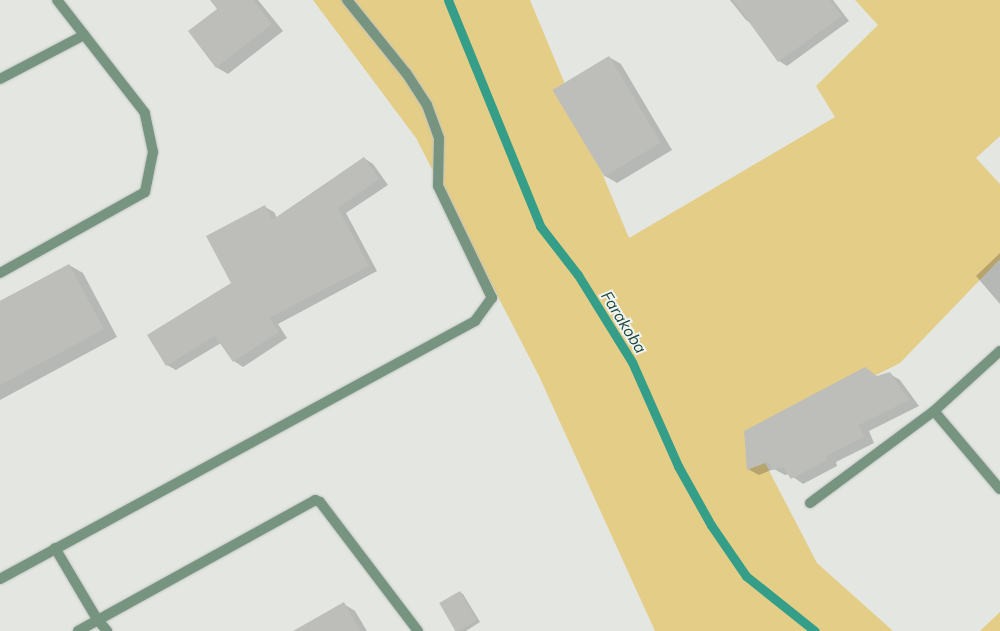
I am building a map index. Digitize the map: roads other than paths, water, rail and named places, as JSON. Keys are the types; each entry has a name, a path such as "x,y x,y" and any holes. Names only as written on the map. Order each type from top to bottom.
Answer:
{"street":[{"path":"0,273 145,192 153,152 145,113 57,0"},
{"path":"0,579 476,321 492,298 438,186 439,138 427,105 406,73 347,0"},
{"path":"0,79 84,36"},
{"path":"810,503 934,411 1000,351"},
{"path":"934,411 1000,489"},
{"path":"78,631 316,500 320,502 418,631"},
{"path":"55,548 97,619 107,631"}],"waterway":[{"name":"Farakoba","path":"448,0 540,226 578,275 632,362 678,466 711,525 746,576 815,631"}]}
